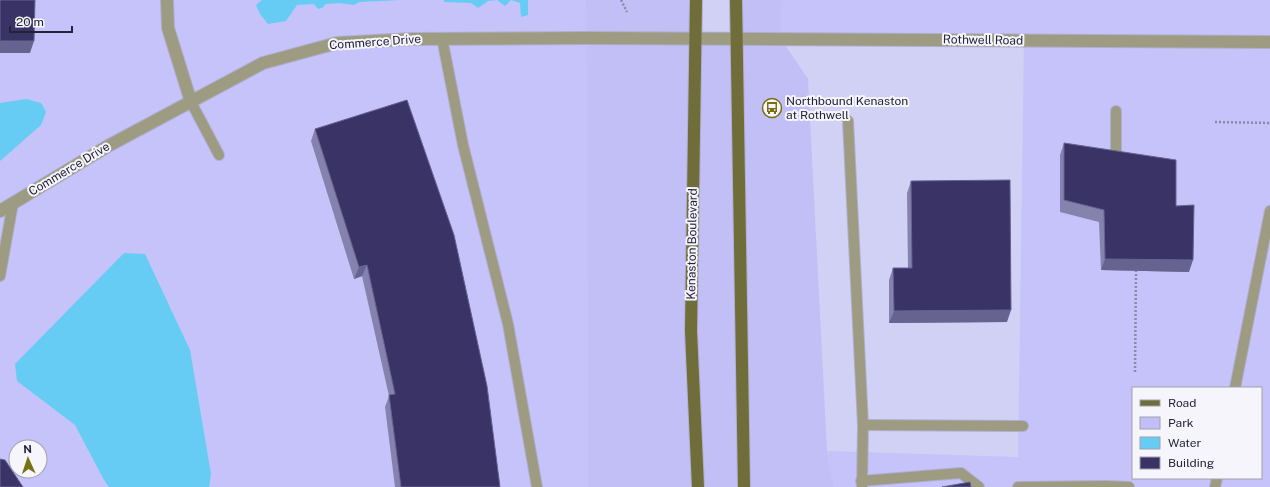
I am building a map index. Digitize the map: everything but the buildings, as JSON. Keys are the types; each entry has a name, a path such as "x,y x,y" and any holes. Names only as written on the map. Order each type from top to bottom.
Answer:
{"main road":[{"name":"Kenaston Boulevard","path":"696,0 691,331 698,487"},
{"path":"736,0 744,487"}],"street":[{"path":"168,0 168,28 191,102"},
{"name":"Commerce Drive","path":"0,211 108,146 263,63 337,43 442,38 696,38"},
{"name":"Rothwell Road","path":"696,38 1270,42"}],"lane":[{"path":"442,38 463,145 508,324 537,487"},
{"path":"191,102 219,155"},
{"path":"1116,111 1116,163"},
{"path":"848,121 863,425 861,484 961,472 979,487"},
{"path":"0,276 13,202"},
{"path":"1235,387 1270,211"},
{"path":"863,425 1023,426"},
{"path":"1018,487 1128,487"}],"path":[{"path":"621,0 627,12"},
{"path":"1215,122 1270,123"},
{"path":"1135,372 1136,271"}],"shaded area":[{"path":"0,0 586,0 588,487 0,487"},
{"path":"782,0 1270,0 1270,487 834,487 827,451 1018,457 1024,41 781,39"}],"green space":[{"path":"586,0 696,0 696,38 736,38 737,0 782,0 781,39 808,79 827,451 834,487 588,487"}],"water":[{"path":"262,0 401,0 359,2 354,5 339,3 326,4 322,8 318,9 314,4 297,5 286,21 268,24 260,14 256,5"},
{"path":"444,0 497,0 488,1 478,8 471,3 444,2"},
{"path":"497,0 511,0 505,6"},
{"path":"511,0 528,0 528,15 521,17 520,3"},
{"path":"26,99 41,103 46,112 41,125 0,161 0,103"},
{"path":"124,253 145,254 190,350 211,474 209,487 109,487 75,425 17,381 15,364"}],"place":[{"name":"Northbound Kenaston at Rothwell","path":"772,108"}]}
